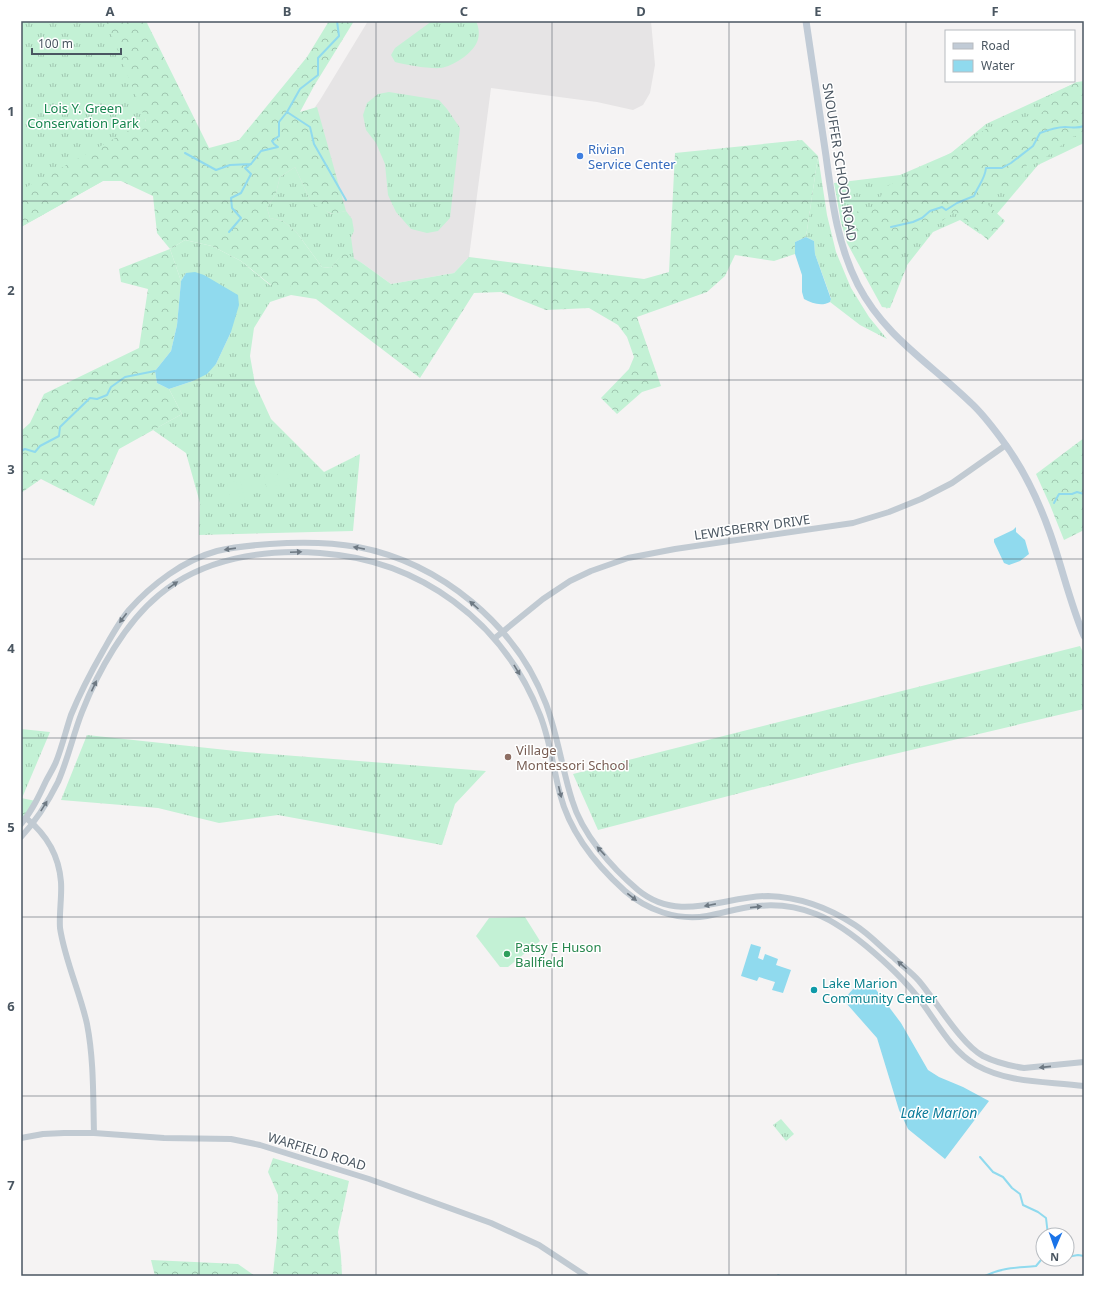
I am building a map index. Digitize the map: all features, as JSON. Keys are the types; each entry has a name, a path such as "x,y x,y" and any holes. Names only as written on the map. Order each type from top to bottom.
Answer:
{"main road":[{"name":"SNOUFFER SCHOOL ROAD","path":"806,21 835,216 843,250 858,285 873,310 892,333 973,404 1006,445 1029,483 1042,511 1084,636"}],"street":[{"name":"LEWISBERRY DRIVE","path":"494,638 543,599 570,581 591,571 628,558 675,549 853,523 890,512 921,499 952,483 1006,445"},
{"path":"21,824 26,818 56,762 80,693 115,628 130,609 151,588 174,571 195,560 218,551 262,545 314,542 359,547 382,553 406,562 446,582 472,602 503,631 517,649 544,700 554,726 572,803 583,826 596,846 641,893 660,902 690,908 748,897 766,896 783,897 807,902 826,909 853,923 864,931 917,979 961,1036 982,1055 1015,1067 1024,1068 1084,1062"},
{"path":"21,837 33,823 58,780 82,711 99,674 134,620 157,596 187,575 200,569 223,561 259,554 306,552 353,557 380,563 413,576 442,592 471,614 494,638 517,669 528,688 540,716 553,761 560,795 570,824 590,854 612,879 632,897 657,911 682,917 704,917 757,906 797,908 818,915 849,934 886,963 921,1001 950,1043 972,1063 999,1076 1022,1081 1084,1086"},
{"path":"26,818 33,823 48,841 54,851 58,864 61,883 60,927 66,953 87,1023 91,1047 94,1133"},
{"name":"WARFIELD ROAD","path":"21,1138 57,1133 94,1133 177,1139 231,1139 260,1145 369,1179 491,1223 539,1245 586,1276"}],"shaded area":[{"path":"368,21 651,21 655,65 650,93 643,105 633,110 597,102 491,88 469,257 454,273 391,284 362,263 242,211 320,100"}],"green space":[{"name":"Lois Y. Green Conservation Park","path":"21,21 125,21 143,54 147,156 21,227"},
{"path":"106,21 146,21 209,148 239,140 307,57 329,21 354,21 314,86 300,112 317,107 346,211 332,214 316,206 310,200 295,167 280,177 276,193 267,208 270,218 283,221 297,233 322,267 331,268 343,252 362,263 391,284 454,273 469,257 644,279 669,272 675,153 802,140 818,156 806,237 795,242 795,254 774,261 735,255 725,276 707,292 637,317 661,386 642,392 617,414 601,398 629,369 634,357 627,337 618,325 589,308 546,310 501,292 474,293 420,378 316,299 291,295 290,285 271,285 241,261 212,246 185,240 170,249 157,233 153,196 121,181 103,181 21,227 21,190 146,121"},
{"path":"432,21 476,21 479,37 475,46 462,59 441,68 431,68 395,62 391,55 395,48"},
{"path":"1084,81 1084,143 1038,165 980,234 960,220 933,232 904,269 887,309 882,302 848,224 847,243 841,222 834,183 900,175 951,153 986,124 1077,82"},
{"path":"1077,82 1084,85 1084,136 1074,136 1046,157 1027,162 1025,178 1009,194 992,187 983,200 1005,221 988,240 955,212 922,234 900,255 907,266 890,308 882,307 847,243 848,224 853,212 872,210 888,185 901,180 951,153 987,128 1043,112 1049,96"},
{"path":"389,92 439,100 460,128 450,218 438,231 427,233 411,229 396,212 388,195 385,164 376,143 366,130 363,115 367,103 378,94"},
{"path":"818,156 827,215 836,252 851,288 869,317 887,339 860,325 830,302 831,298 815,254 814,241 806,237"},
{"path":"295,167 310,200 331,214 346,211 352,219 354,231 351,237 354,259 343,253 331,268 322,267 297,233 283,221 270,218 267,208 276,193 280,177"},
{"path":"185,240 212,246 241,261 270,285 291,285 291,295 270,302 254,328 250,356 255,384 271,419 324,472 360,454 353,531 199,535 200,503 186,453 153,430 182,414 169,389 193,381 216,364 231,332 186,273 181,281 170,249"},
{"path":"170,249 181,281 177,325 171,351 155,371 157,383 169,389 182,414 119,449 94,506 41,479 21,493 21,431 30,423 44,394 139,348 148,289 121,282 119,269"},
{"path":"1084,438 1084,530 1064,540 1036,474"},
{"path":"286,470 291,491 281,493 277,472"},
{"path":"273,473 278,494 268,496 264,475"},
{"path":"250,478 254,499 245,501 240,480"},
{"path":"236,481 241,502 231,504 227,483"},
{"path":"1080,646 1084,654 1084,709 852,764 598,830 573,774"},
{"path":"21,729 50,732 22,798 21,798"},
{"path":"87,735 245,752 486,771 455,804 442,845 278,815 219,823 158,808 61,800"},
{"path":"21,798 36,801 21,824"},
{"name":"Patsy E Huson Ballfield","path":"525,917 540,941 508,967 500,967 476,936 489,918"},
{"path":"781,1119 794,1134 786,1141 773,1125"},
{"path":"273,1158 349,1181 338,1232 342,1276 263,1276 273,1274 277,1237 278,1195 268,1172"},
{"path":"151,1260 238,1264 255,1276 155,1276"}],"water":[{"path":"806,237 814,241 815,254 831,299 830,302 817,304 804,299 802,292 802,275 795,254 795,242"},
{"path":"195,272 204,275 238,295 239,305 231,332 216,364 207,374 193,381 169,389 157,383 155,371 171,351 177,325 181,281 186,273"},
{"path":"1016,527 1016,532 1025,540 1029,554 1020,561 1009,565 1004,563 994,539"},
{"path":"751,944 761,947 758,958 763,960 765,954 778,959 776,965 791,970 783,993 772,990 775,982 759,977 757,981 741,976"},
{"name":"Lake Marion","path":"867,985 874,987 901,1023 928,1070 939,1077 963,1087 989,1101 945,1159 908,1129 899,1110 877,1038 847,1004 845,998 853,989"}],"waterway":[{"path":"185,153 216,170 230,165 251,164 261,151 278,147 272,141 279,136 279,122 287,112 300,89 318,75 318,58 339,36 337,21"},
{"path":"287,112 310,127 314,144 346,200"},
{"path":"891,227 913,222 922,218 930,211 942,207 946,210 957,203 974,196 983,179 986,168 1002,168 1011,163 1033,146 1040,133 1058,128 1077,128 1084,126"},
{"path":"229,232 241,218 232,208 231,198 241,193 251,174 245,168 251,164"},
{"path":"21,451 25,449 35,452 40,446 59,436 60,427 90,398 97,399 107,395 111,387 125,377 155,371"},
{"path":"1054,503 1059,494 1072,494 1077,492 1084,494"},
{"path":"980,1157 993,1172 1003,1177 1012,1188 1020,1194 1023,1205 1038,1212 1046,1218 1047,1227"},
{"path":"1075,1256 1084,1256"},
{"path":"985,1276 1004,1269 1035,1266"}],"place":[{"name":"Rivian Service Center","path":"580,156"},
{"name":"Village Montessori School","path":"508,757"},
{"name":"Patsy E Huson Ballfield","path":"507,954"},
{"name":"Lake Marion Community Center","path":"814,990"}]}
